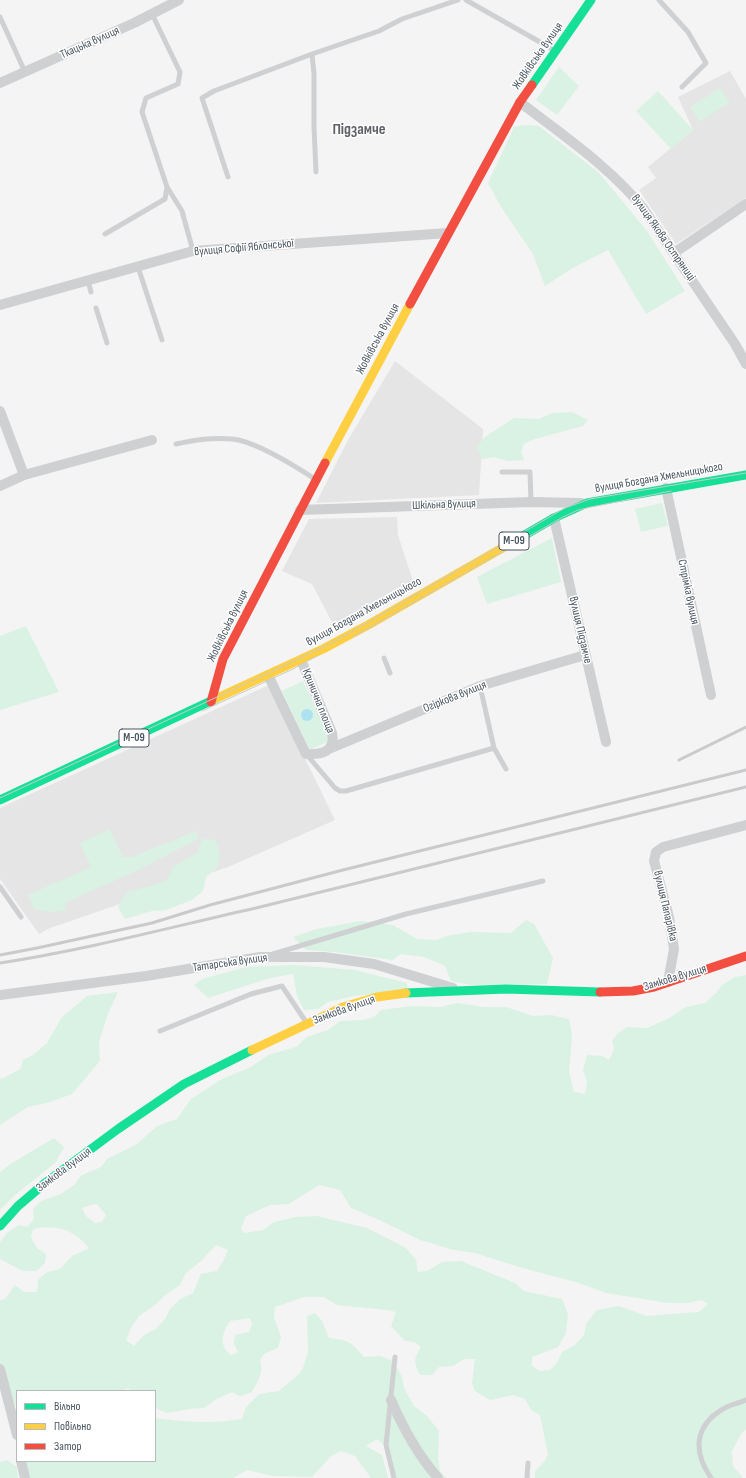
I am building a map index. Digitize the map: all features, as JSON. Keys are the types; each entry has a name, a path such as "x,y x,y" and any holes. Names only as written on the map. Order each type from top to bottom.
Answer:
{"street":[{"name":"Ткацька вулиця","path":"0,83 152,14 179,0"},
{"name":"Жовківська вулиця","path":"211,702 223,659 316,479 448,232 520,102 591,0"},
{"name":"вулиця Якова Остряниці","path":"520,102 597,161 631,193 643,208 736,344 746,364"},
{"path":"674,253 746,204"},
{"name":"вулиця Софії Яблонської","path":"0,305 193,251 448,232"},
{"path":"0,411 24,475"},
{"path":"0,486 24,475 152,440"},
{"name":"вулиця Богдана Хмельницького","path":"0,800 370,628 554,518 588,503 746,475"},
{"name":"Стрімка вулиця","path":"666,488 711,695"},
{"name":"Шкільна вулиця","path":"300,510 531,502 588,503"},
{"name":"вулиця Підзамче","path":"554,518 606,742"},
{"name":"Огіркова вулиця","path":"329,749 480,686 585,655"},
{"name":"Кринична площа","path":"301,660 332,733 332,743 329,749 320,754 306,754"},
{"path":"268,675 306,754"},
{"name":"вулиця Папарівка","path":"668,982 674,948 669,917 654,861 656,852 662,847 746,825"},
{"name":"Замкова вулиця","path":"0,1226 18,1206 45,1183 184,1084 306,1023 343,1007 377,997 415,992 459,989 612,992 640,989 654,987 746,956"},
{"name":"Татарська вулиця","path":"0,996 146,976 260,957 324,957 374,964 459,989"},
{"path":"0,1369 16,1431"},
{"path":"391,1400 400,1420 426,1465 438,1478"},
{"path":"21,1462 25,1478"}],"lane":[{"path":"228,177 202,98 214,91 312,54 379,31 402,19 458,0"},
{"path":"466,0 556,51"},
{"path":"660,0 688,32 706,63 682,87"},
{"path":"152,14 180,72 178,84 146,98 142,112 167,187 182,211 193,251"},
{"path":"0,17 25,72"},
{"path":"312,54 314,74 316,172"},
{"path":"105,234 165,199 167,187"},
{"path":"138,267 162,340"},
{"path":"88,281 91,292"},
{"path":"96,308 107,343"},
{"path":"176,444 207,438 233,439 256,445 316,479"},
{"path":"502,472 530,472 531,502"},
{"path":"384,658 390,673"},
{"path":"480,686 494,748 506,769"},
{"path":"306,754 335,788 340,791 346,791 494,748"},
{"path":"260,957 406,914 543,881"},
{"path":"0,887 21,916"},
{"path":"160,1031 251,994 282,986 306,1023"},
{"path":"394,1478 386,1444 395,1357"},
{"path":"711,1478 699,1454 699,1436 707,1422 723,1409 746,1400"},
{"path":"527,1478 528,1463"}],"shaded area":[{"path":"730,71 746,99 746,198 676,244 639,190 656,178 648,167 693,130 678,97"},
{"path":"395,361 483,429 479,495 316,503 348,440"},
{"path":"397,517 398,535 414,584 334,626 312,584 282,571 309,519"},
{"path":"269,685 335,820 228,867 50,928 39,934 0,879 0,808"}],"green space":[{"path":"559,67 579,86 557,115 536,100"},
{"path":"720,88 730,102 700,122 690,107"},
{"path":"658,91 693,130 671,149 636,111"},
{"path":"524,125 539,126 599,173 647,231 685,291 646,314 608,250 571,269 545,286 533,254 501,207 488,183 514,127"},
{"path":"572,412 588,420 583,426 535,439 524,444 521,451 524,460 508,461 494,457 482,459 476,447 485,437 514,418 539,419 552,413"},
{"path":"662,503 668,526 641,532 635,509"},
{"path":"552,538 561,582 487,604 477,577"},
{"path":"26,626 59,692 0,710 0,636"},
{"path":"303,681 331,740 310,750 282,691"},
{"path":"110,829 123,857 132,857 196,831 198,839 140,869 65,903 66,910 50,912 34,909 28,895 91,867 80,843"},
{"path":"202,839 216,840 220,854 217,868 206,877 203,891 192,900 166,910 152,911 125,919 118,907 127,892 155,885 167,880 173,867 198,852"},
{"path":"526,920 534,924 553,958 547,984 471,985 451,981 445,966 424,957 401,954 393,960 334,952 306,950 293,937 317,929 360,921 393,925 417,939 437,940 446,936 470,932 511,933"},
{"path":"293,965 355,970 407,983 407,991 354,996 328,1002 318,1009 304,1010 297,996 293,974 270,978 208,998 194,985 202,979 246,967"},
{"path":"746,975 746,1430 742,1432 732,1451 733,1466 743,1478 535,1478 535,1471 544,1462 548,1455 540,1415 531,1410 525,1399 514,1395 490,1400 475,1391 472,1384 475,1359 464,1359 453,1366 439,1367 432,1375 420,1375 415,1361 421,1347 414,1342 405,1341 391,1326 396,1312 337,1305 324,1297 304,1297 275,1307 274,1317 281,1337 278,1348 264,1354 260,1360 261,1372 252,1392 240,1396 232,1392 215,1400 204,1408 167,1413 156,1408 156,1390 130,1390 128,1388 125,1390 16,1390 16,1408 0,1374 0,1300 5,1299 15,1285 24,1292 37,1292 38,1280 47,1272 60,1269 72,1256 89,1248 77,1236 64,1230 57,1228 33,1229 31,1237 37,1248 46,1254 45,1263 36,1271 23,1271 0,1259 0,1242 8,1232 19,1225 27,1227 34,1219 33,1209 41,1201 61,1194 74,1185 82,1175 101,1167 107,1159 137,1144 157,1126 177,1119 191,1099 222,1079 251,1067 268,1055 296,1047 307,1037 328,1030 340,1021 363,1020 374,1017 381,1010 412,1006 440,1007 458,1003 483,1007 506,1007 533,1016 551,1015 569,1019 572,1036 569,1071 574,1092 585,1094 587,1082 583,1070 587,1055 602,1056 609,1060 614,1049 612,1041 618,1033 627,1027 647,1028 669,1018 686,1007 705,1003 722,985 735,977","holes":["319,1185 340,1190 351,1208 420,1240 454,1250 475,1253 519,1267 579,1283 606,1293 668,1303 687,1303 702,1300 708,1304 699,1312 646,1316 619,1306 597,1310 586,1324 584,1335 575,1345 562,1352 557,1363 550,1370 540,1371 532,1366 532,1357 558,1347 566,1333 568,1314 562,1299 524,1291 515,1283 461,1261 442,1262 427,1271 418,1272 416,1260 406,1248 367,1228 317,1216 295,1217 274,1222 263,1230 244,1233 241,1229 246,1216 270,1205 289,1204","97,1204 106,1215 102,1222 95,1223 86,1216 82,1208","216,1245 228,1250 217,1271 201,1274 193,1293 180,1299 170,1309 165,1319 156,1329 144,1335 134,1346 126,1340 131,1328 139,1316 180,1285 186,1273 201,1261","250,1318 252,1325 249,1332 235,1335 234,1344 238,1352 231,1355 224,1347 223,1343 223,1334 225,1330 230,1321"]},
{"path":"118,992 107,1016 99,1042 100,1061 72,1094 50,1102 28,1107 0,1125 0,1078 2,1079 20,1069 23,1060 33,1055 47,1043 62,1017 87,996"},
{"path":"54,1138 64,1147 56,1162 15,1195 0,1210 0,1172 12,1163"},
{"path":"315,1313 322,1321 329,1338 349,1343 364,1357 381,1356 394,1362 402,1377 404,1388 414,1406 426,1415 439,1431 438,1457 440,1471 446,1478 396,1478 388,1448 377,1439 366,1446 382,1455 388,1478 371,1478 355,1456 341,1451 331,1456 312,1477 273,1476 247,1470 233,1478 29,1478 24,1462 156,1462 156,1418 198,1422 220,1422 242,1419 246,1407 259,1394 279,1391 299,1374 303,1368 308,1352 307,1316"},
{"path":"7,1460 17,1467 18,1478 0,1478 0,1462"}],"water":[{"path":"305,709 309,709 313,715 309,721 305,721 301,717 301,713"}],"tram line":[{"path":"0,798 339,639 565,508 590,499 746,473"},
{"path":"353,637 563,517 578,510 671,491"},
{"path":"202,711 293,669 317,656"}],"railway":[{"path":"679,760 746,727"},
{"path":"0,955 152,923 210,905 343,870 746,770"},
{"path":"0,963 64,952 256,908 746,787"}],"traffic: fast":[{"path":"532,85 591,0"},
{"path":"511,543 554,518 587,503 746,475"},
{"path":"0,800 215,699"},
{"path":"406,993 506,989 600,992"},
{"path":"0,1226 18,1206 45,1183 118,1129 184,1084 252,1050"}],"traffic: slow":[{"path":"325,463 410,304"},
{"path":"215,699 323,649 511,543"},
{"path":"252,1050 343,1007 377,997 406,993"}],"traffic: jam":[{"path":"410,304 520,102 532,85"},
{"path":"211,702 223,659 325,463"},
{"path":"600,992 633,991 654,987 746,956"}],"district":[{"name":"Підзамче","path":"359,130"}]}
